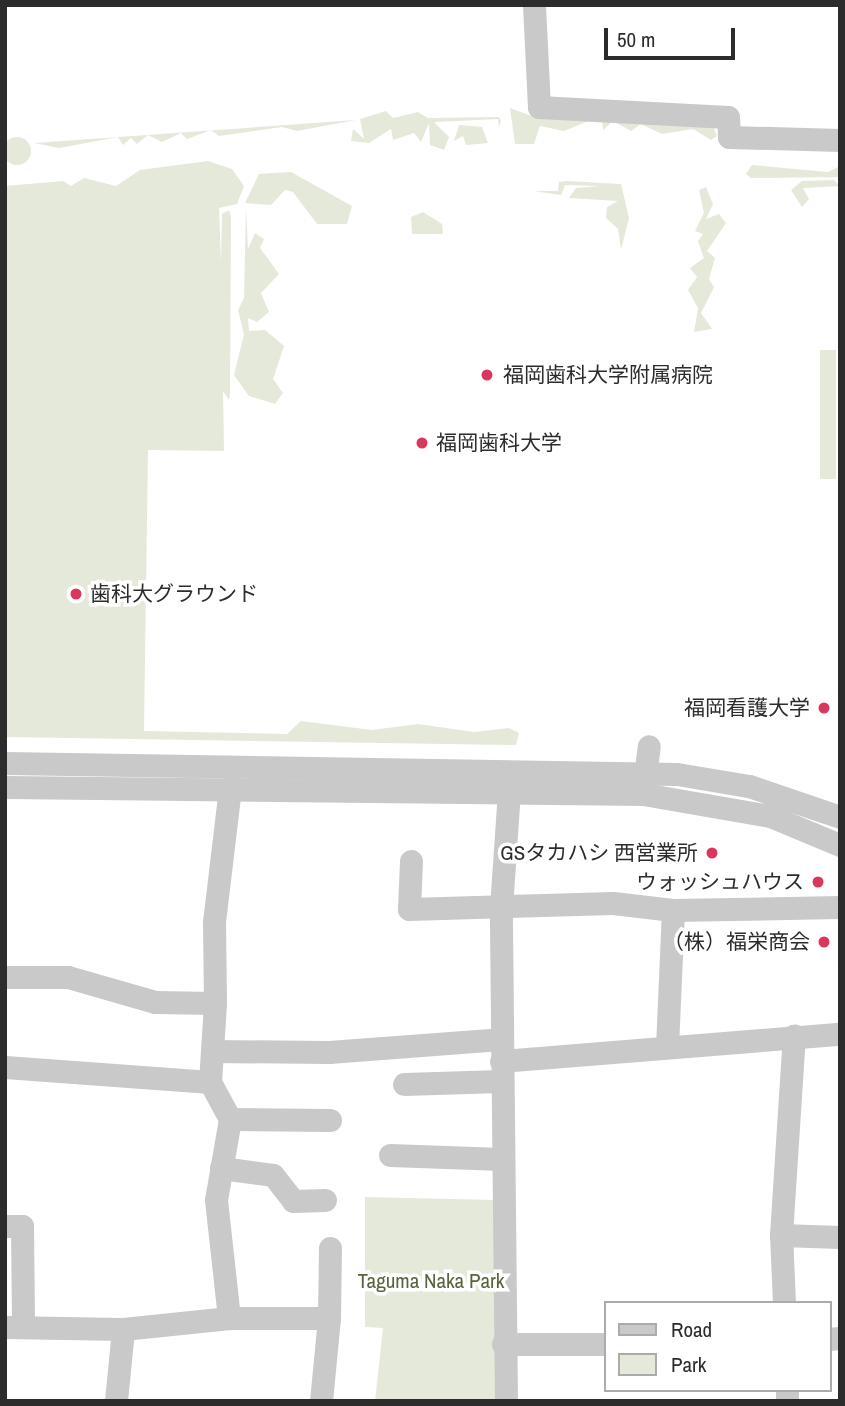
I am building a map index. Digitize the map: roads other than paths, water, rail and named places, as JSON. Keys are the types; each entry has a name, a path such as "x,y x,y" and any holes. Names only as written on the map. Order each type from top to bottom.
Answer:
{"street":[{"path":"534,5 538,107 728,117 729,137 840,140"},
{"path":"644,783 649,746"},
{"path":"5,764 749,786 838,811"},
{"path":"5,787 509,790 644,783 770,816 840,845"},
{"path":"229,1318 216,1200 230,1119 210,1082 215,1003 214,922 230,787"},
{"path":"506,1401 503,1344 501,908 509,790"},
{"path":"411,861 409,909 613,903 673,910 840,907"},
{"path":"667,1047 673,910"},
{"path":"5,977 68,977 155,1002 215,1003"},
{"path":"212,1051 329,1052 501,1060 794,1035 840,1034"},
{"path":"784,1301 781,1235 794,1035"},
{"path":"404,1084 501,1060"},
{"path":"5,1067 210,1082"},
{"path":"230,1119 330,1120"},
{"path":"390,1155 502,1159"},
{"path":"221,1168 273,1175 293,1201 325,1200"},
{"path":"5,1226 22,1226 14,1327 123,1329 229,1318 330,1318"},
{"path":"781,1235 840,1237"},
{"path":"321,1401 330,1318 330,1248"},
{"path":"116,1401 123,1329"},
{"path":"503,1344 604,1343"}],"place":[{"name":"福岡歯科大学附属病院","path":"487,375"},
{"name":"福岡歯科大学","path":"422,443"},
{"name":"歯科大グラウンド","path":"76,594"},
{"name":"福岡看護大学","path":"824,708"},
{"name":"GSタカハシ 西営業所","path":"712,853"},
{"name":"ウォッシュハウス","path":"818,882"},
{"name":"（株）福栄商会","path":"824,942"}],"park label":[{"name":"Taguma Naka Park","path":"431,1281"}]}
